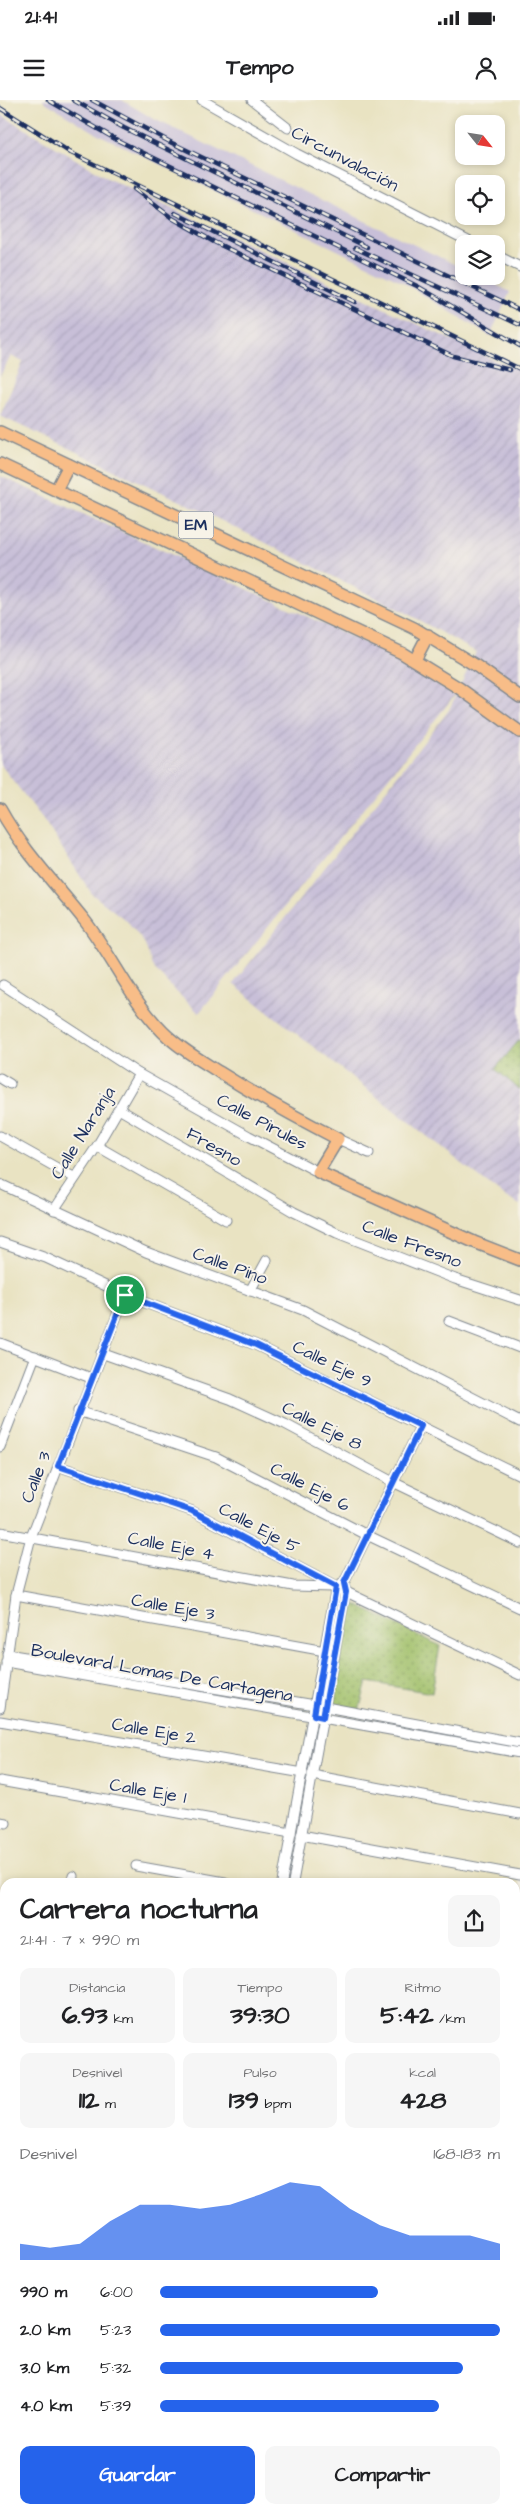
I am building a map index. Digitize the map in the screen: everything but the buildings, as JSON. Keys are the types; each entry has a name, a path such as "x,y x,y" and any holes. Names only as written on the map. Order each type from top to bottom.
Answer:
{"main road":[{"name":"EM","path":"0,432 428,636 520,697"},
{"name":"EM","path":"0,464 415,660 520,732"},
{"path":"56,490 69,465"},
{"path":"415,660 428,636"},
{"path":"0,809 15,837 84,920 136,998 163,1032 189,1053 258,1097 338,1139 318,1172"},
{"name":"Calle Pirules","path":"318,1172 474,1242 520,1260"}],"street":[{"name":"Circunvalación","path":"202,100 297,154 456,235"},
{"path":"252,100 288,128"},
{"path":"505,260 520,267"},
{"name":"Calle Pirules","path":"3,985 139,1074 318,1172"},
{"name":"Calle Naranja","path":"54,1210 97,1146 139,1074"},
{"path":"0,1078 10,1084"},
{"name":"Fresno","path":"119,1110 294,1212"},
{"path":"0,1136 14,1142 76,1178"},
{"path":"338,1139 369,1153"},
{"path":"97,1146 226,1220"},
{"name":"Calle Pino","path":"0,1184 146,1252 303,1310 520,1422"},
{"name":"Calle Fresno","path":"294,1212 337,1233 455,1279 520,1300"},
{"name":"Calle Eje 9","path":"0,1242 46,1258 125,1295 256,1345 520,1475"},
{"path":"250,1291 267,1260"},
{"name":"Calle 3","path":"0,1708 16,1595 31,1536 78,1411 125,1295"},
{"path":"449,1321 520,1348"},
{"path":"0,1343 91,1378"},
{"name":"Calle Eje 8","path":"101,1353 230,1399 285,1424 393,1482 520,1543"},
{"path":"0,1447 35,1356"},
{"name":"Calle Eje 6","path":"78,1411 216,1457 367,1535 520,1608"},
{"path":"294,1878 312,1775 318,1716 315,1705 325,1651 342,1587 421,1426"},
{"name":"Calle Eje 5","path":"58,1466 192,1511 520,1675"},
{"name":"Calle Eje 4","path":"0,1532 31,1536 293,1586 342,1587"},
{"path":"283,1878 302,1773 318,1716 325,1707 342,1587"},
{"name":"Calle Eje 3","path":"16,1595 325,1651"},
{"name":"Boulevard Lomas De Cartagena","path":"7,1658 315,1705 520,1743"},
{"name":"Boulevard Lomas De Cartagena","path":"7,1658 520,1753"},
{"name":"Calle Eje 2","path":"0,1721 302,1773"},
{"path":"312,1775 520,1814"},
{"name":"Calle Eje 1","path":"0,1781 291,1833"},
{"path":"301,1835 520,1875"},
{"path":"136,1866 203,1878"}],"shaded area":[{"path":"42,100 122,100 152,118 455,265 455,285 496,285 510,292 490,336 399,280 96,133"},
{"path":"0,114 109,179 494,360 520,370 520,1205 502,1195 233,984 449,710 476,652 408,614 204,512 0,416 23,362 11,356 0,376"},
{"path":"0,476 385,652 455,695 199,1013 152,966 145,944 128,922 92,894 43,819 0,764"}],"green space":[{"path":"520,1039 520,1090 495,1069"},
{"path":"352,1603 440,1646 432,1693 367,1682 359,1711 331,1706"}],"railway":[{"path":"48,100 117,140 417,286 520,346"},
{"path":"73,100 124,128 367,247"},
{"path":"92,100 172,143 520,310"},
{"path":"0,108 71,153 520,369"},
{"path":"134,189 172,218 214,242 453,356 510,370"},
{"path":"175,213 355,302"},
{"path":"355,248 520,325"}],"route":[{"path":"125,1295 256,1345 421,1426 344,1583 346,1592 323,1717 314,1715 336,1587 192,1511 58,1466 125,1295"}]}
